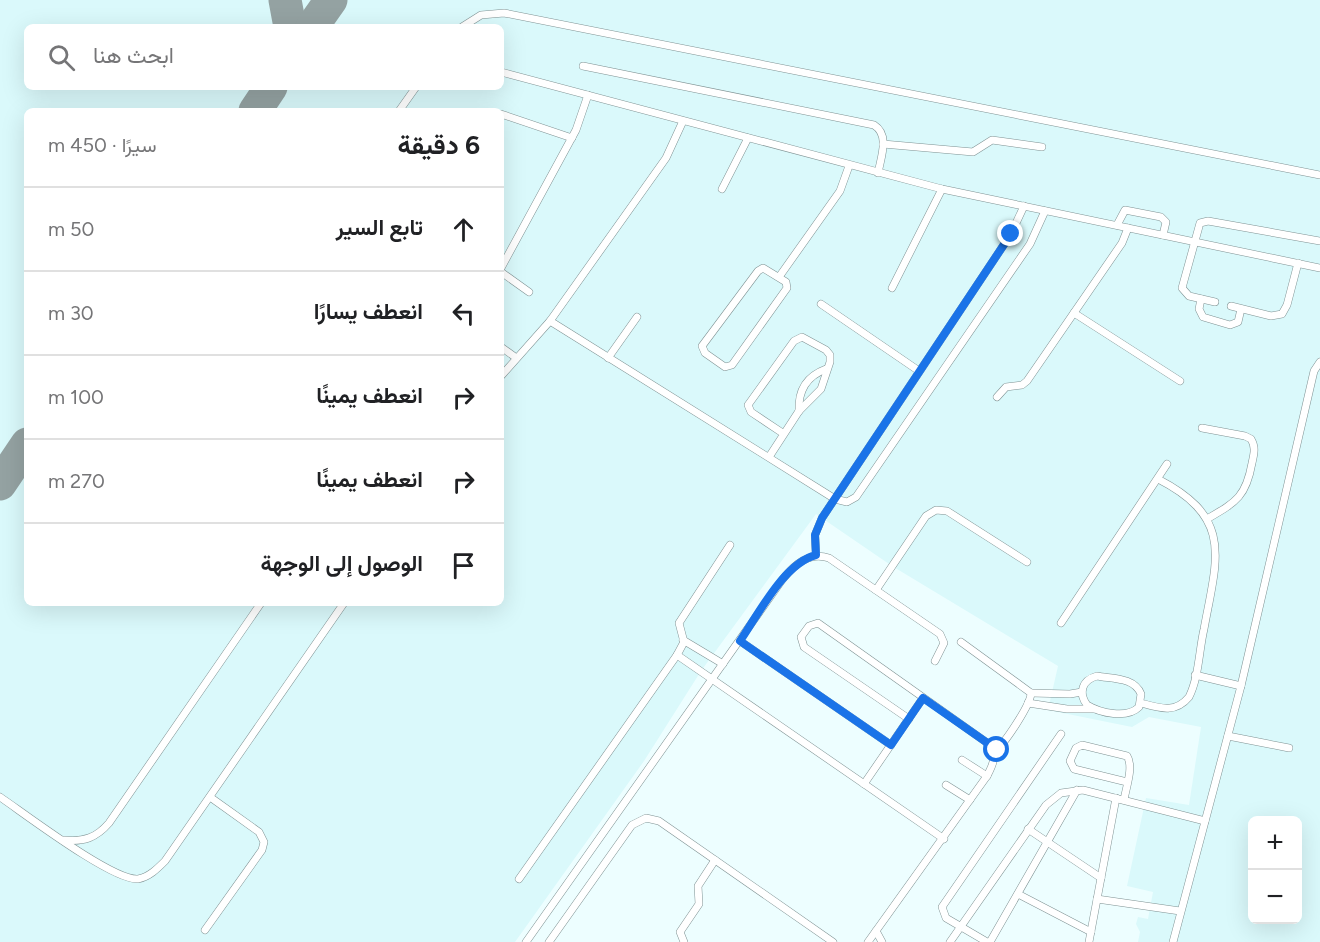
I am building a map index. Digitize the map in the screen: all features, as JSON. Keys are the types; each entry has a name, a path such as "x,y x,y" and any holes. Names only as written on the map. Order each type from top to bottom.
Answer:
{"lane":[{"path":"467,24 481,15 504,13 1320,175"},
{"path":"583,66 874,125 882,133 883,144 878,173"},
{"path":"504,73 942,189 1320,268"},
{"path":"401,108 414,90"},
{"path":"504,264 572,138 581,119 588,95"},
{"path":"504,115 572,138"},
{"path":"504,372 515,357 550,321 666,158 683,121"},
{"path":"722,189 748,138"},
{"path":"883,144 973,152 988,142 996,140 1041,147"},
{"path":"779,277 840,191 849,166"},
{"path":"892,288 942,189"},
{"path":"816,555 817,528 1011,234 1024,206"},
{"path":"550,321 769,458 835,498 847,502 856,497 1030,244 1045,210"},
{"path":"1117,225 1125,210 1161,217 1166,222 1163,235"},
{"path":"1215,302 1186,294 1182,288 1197,226 1205,221 1320,241"},
{"path":"997,397 1006,387 1022,385 1027,381 1122,243 1128,228"},
{"path":"1231,306 1272,316 1282,314 1298,263"},
{"path":"766,268 779,277 786,282 787,288 732,365 725,367 703,351 702,346 758,271 766,268"},
{"path":"504,272 529,292"},
{"path":"1201,299 1199,309 1203,317 1230,325 1238,322 1241,309"},
{"path":"820,304 919,371"},
{"path":"1074,313 1180,381"},
{"path":"608,358 637,317"},
{"path":"769,458 799,411 808,405 820,389 831,359 829,352 806,338 799,337 749,402 751,412 784,434"},
{"path":"504,349 515,357"},
{"path":"1173,942 1241,686 1314,371 1320,362"},
{"path":"799,411 800,392 804,384 818,372 826,369"},
{"path":"1202,428 1245,436 1251,440 1255,450 1249,482 1242,496 1207,519"},
{"path":"1061,623 1167,464"},
{"path":"1141,703 1163,709 1180,705 1192,691 1216,566 1215,539 1207,519 1187,497 1158,479"},
{"path":"876,590 926,516 936,510 947,511 1027,562"},
{"path":"723,664 683,640 679,623 730,545"},
{"path":"526,942 787,574 801,561 816,555 829,558 943,637 944,644 935,661"},
{"path":"63,839 87,840 110,823 259,606"},
{"path":"0,797 115,874 139,879 149,875 165,861 342,606"},
{"path":"868,942 987,776 994,765 994,752 986,742 818,623 811,624 801,637 804,647 909,719"},
{"path":"519,879 677,655 683,640"},
{"path":"740,641 891,745"},
{"path":"961,642 1031,693 1082,692"},
{"path":"677,655 944,839"},
{"path":"1195,675 1241,686"},
{"path":"1028,703 1128,714 1136,710 1141,703 1140,689 1128,681 1092,677 1085,683 1082,692 1087,705 1095,709"},
{"path":"994,752 1002,745 1028,703 1031,693"},
{"path":"864,784 923,698"},
{"path":"1061,734 944,904 944,915 960,928 988,942 1077,790"},
{"path":"1227,735 1289,748"},
{"path":"1089,942 1101,878 1120,799 1127,782 1130,763 1124,754 1083,745 1076,748 1070,761 1074,769 1127,782"},
{"path":"962,760 987,776"},
{"path":"946,785 970,800"},
{"path":"950,942 1028,829 1052,798 1061,793 1077,790 1205,821"},
{"path":"205,930 262,850 264,842 259,832 210,797"},
{"path":"549,942 632,825 640,819 659,821 833,942"},
{"path":"1028,829 1101,878"},
{"path":"684,942 680,932 699,904 698,885 715,860"},
{"path":"1018,894 1090,932"},
{"path":"1097,899 1180,911"},
{"path":"876,931 882,942"}],"shaded area":[{"path":"0,0 1320,0 1320,942 1138,942 1140,932 1136,924 1138,917 1148,919 1153,892 1127,886 1146,798 1189,805 1201,727 1149,717 1132,727 1048,710 1058,666 892,566 816,514 701,671 644,761 515,942 0,942"}],"taxiway":[{"path":"285,0 289,24"},
{"path":"314,24 331,0"},
{"path":"257,108 269,90"},
{"path":"0,484 24,448"}],"route":[{"path":"997,750 994,752 986,742 923,698 891,745 740,641 787,574 801,561 816,555 814,541 822,518 1011,234"}]}
